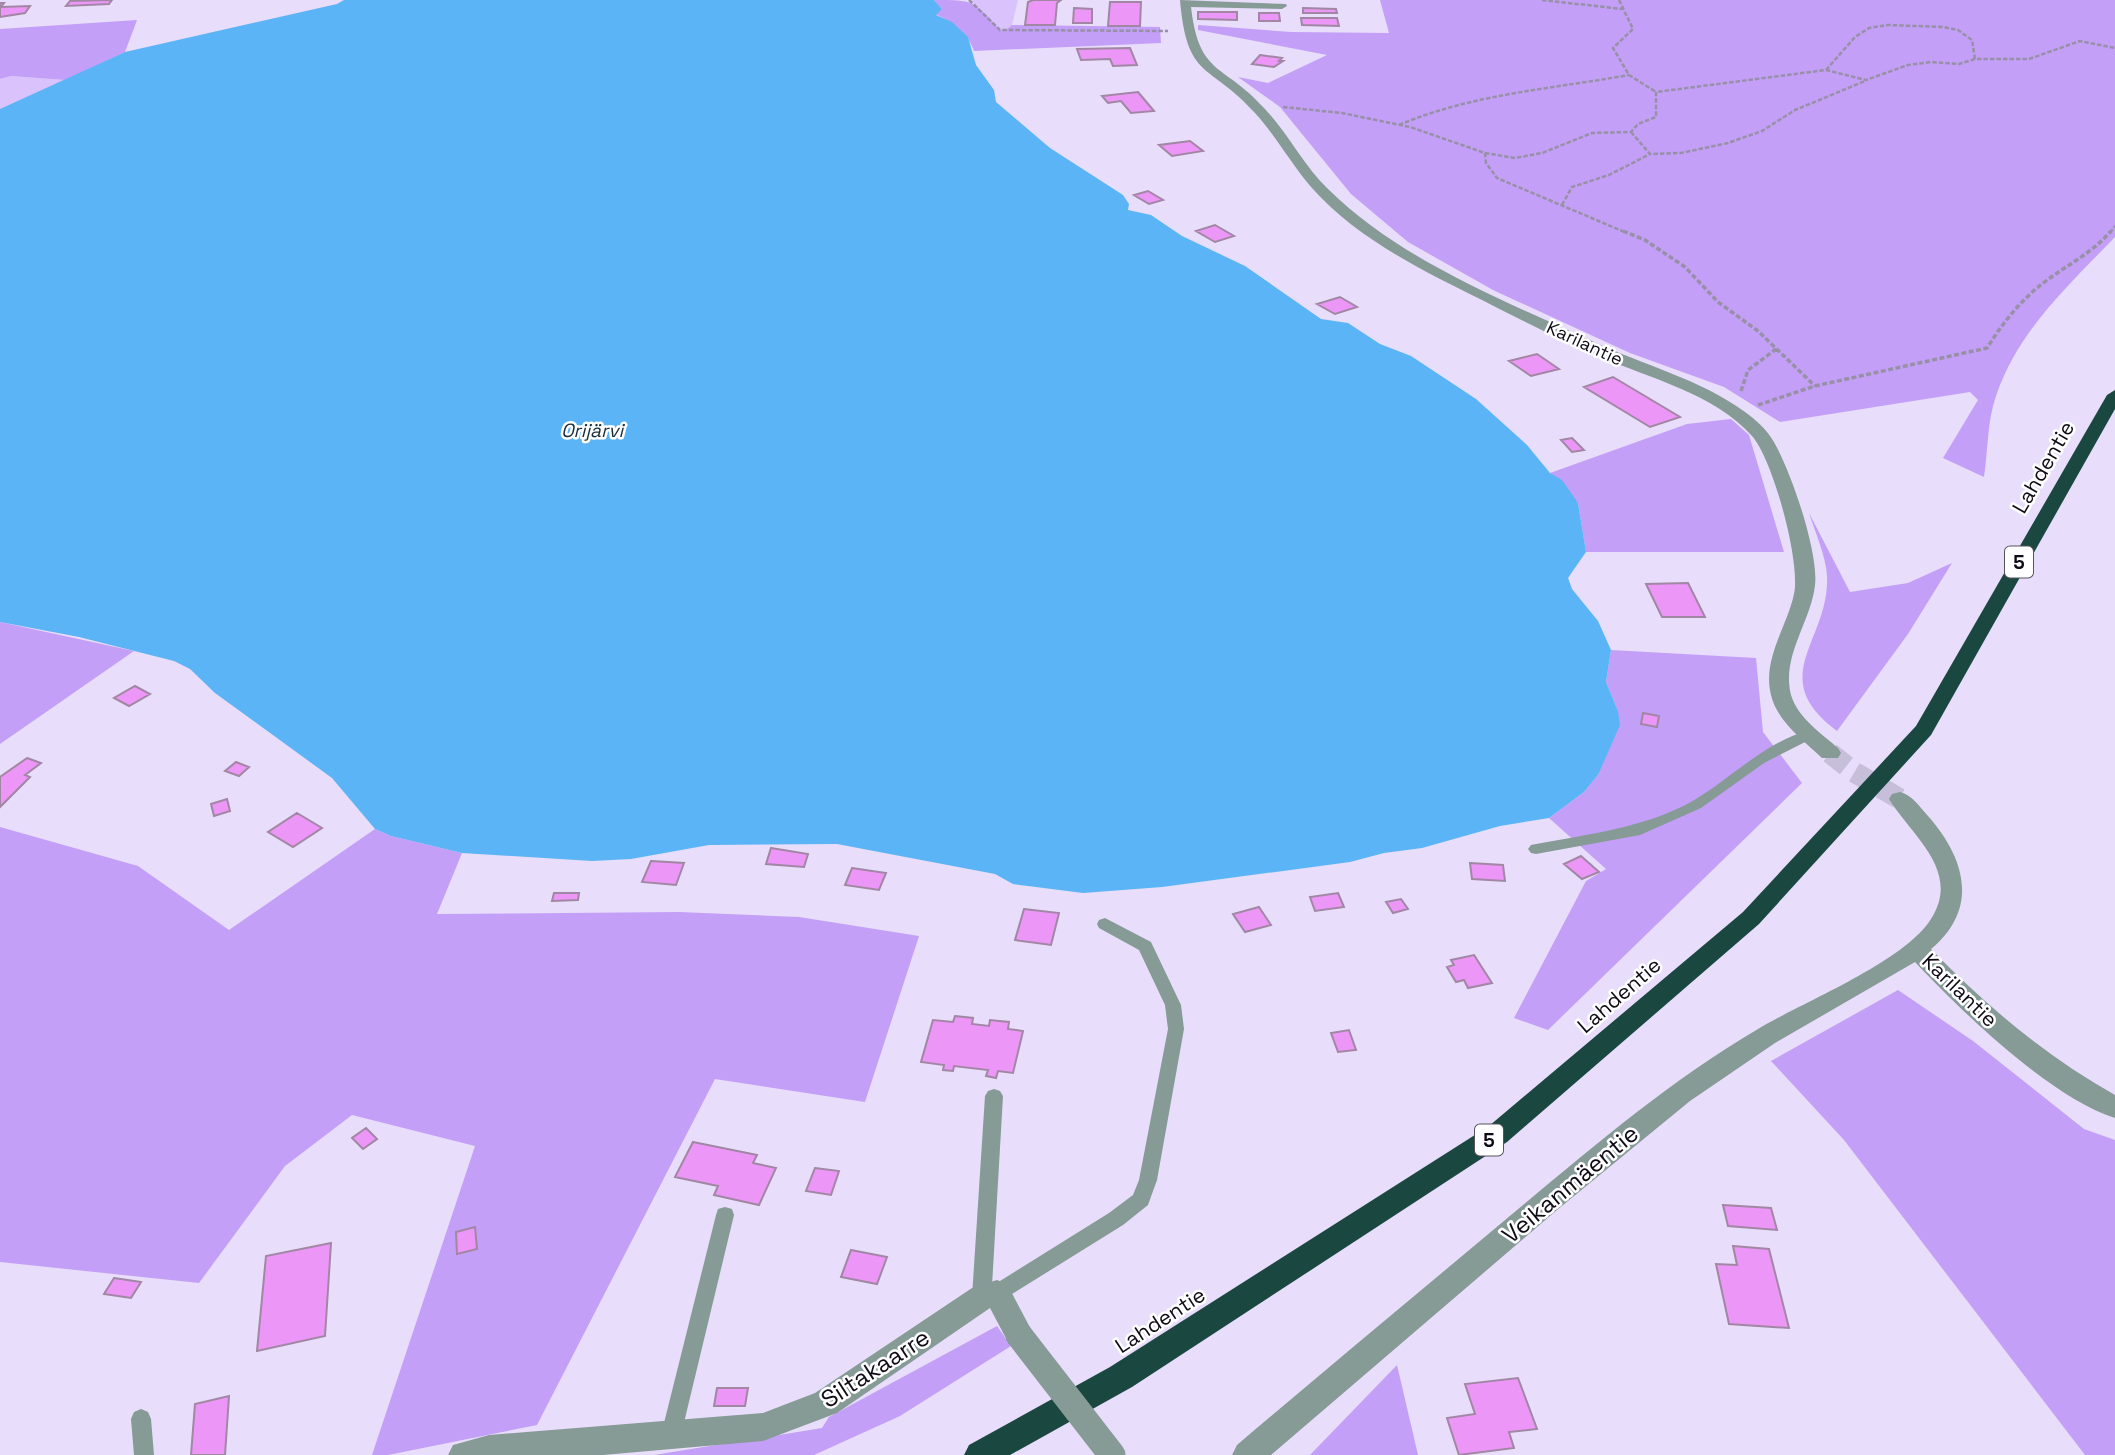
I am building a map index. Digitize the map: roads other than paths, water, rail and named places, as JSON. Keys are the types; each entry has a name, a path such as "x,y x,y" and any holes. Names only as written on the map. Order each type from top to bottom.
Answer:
{"highway":[{"name":"Lahdentie","path":"981,1455 1121,1377 1498,1134 1751,918 1924,730 2115,395"}],"street":[{"path":"1186,2 1282,6"},
{"name":"Karilantie","path":"1186,2 1190,44 1199,63 1254,104 1324,193 1390,242 1485,296 1735,412 1758,430 1766,443 1806,561 1806,585 1784,650 1780,676 1781,695 1793,719 1830,753"},
{"name":"Karilantie","path":"1900,799 1938,845 1949,865 1953,896 1941,924 1917,949 1958,994 2041,1062 2115,1108"},
{"name":"Veikanmäentie","path":"1248,1455 1638,1126 1763,1037 1917,949"},
{"path":"990,1295 1112,1455"},
{"name":"Siltakaarre","path":"464,1455 489,1450 763,1427 826,1403 990,1295"}],"lane":[{"path":"1536,849 1635,831 1648,826 1696,805 1759,761 1810,734"},
{"path":"990,1295 1116,1219 1140,1200 1148,1180 1176,1029 1172,1005 1145,946 1105,924"},
{"path":"990,1295 994,1096"},
{"path":"671,1435 725,1215"},
{"path":"141,1419 144,1455"}],"water":[{"name":"Orijärvi","path":"344,0 934,0 942,9 936,15 952,22 968,37 976,65 994,90 996,102 1050,148 1123,195 1129,204 1128,210 1151,215 1182,236 1245,266 1321,319 1348,323 1380,344 1411,356 1476,399 1527,445 1550,473 1562,480 1578,503 1586,552 1568,578 1572,589 1598,621 1611,650 1606,682 1618,711 1620,725 1598,775 1584,792 1549,818 1500,826 1422,848 1384,853 1350,862 1162,887 1083,893 1013,884 995,874 837,844 709,845 631,859 592,861 462,853 391,836 375,829 332,778 215,693 190,669 174,661 79,637 0,622 0,109 125,52 337,4"}],"tunnel":[{"path":"1830,753 1854,772 1900,799"}]}
